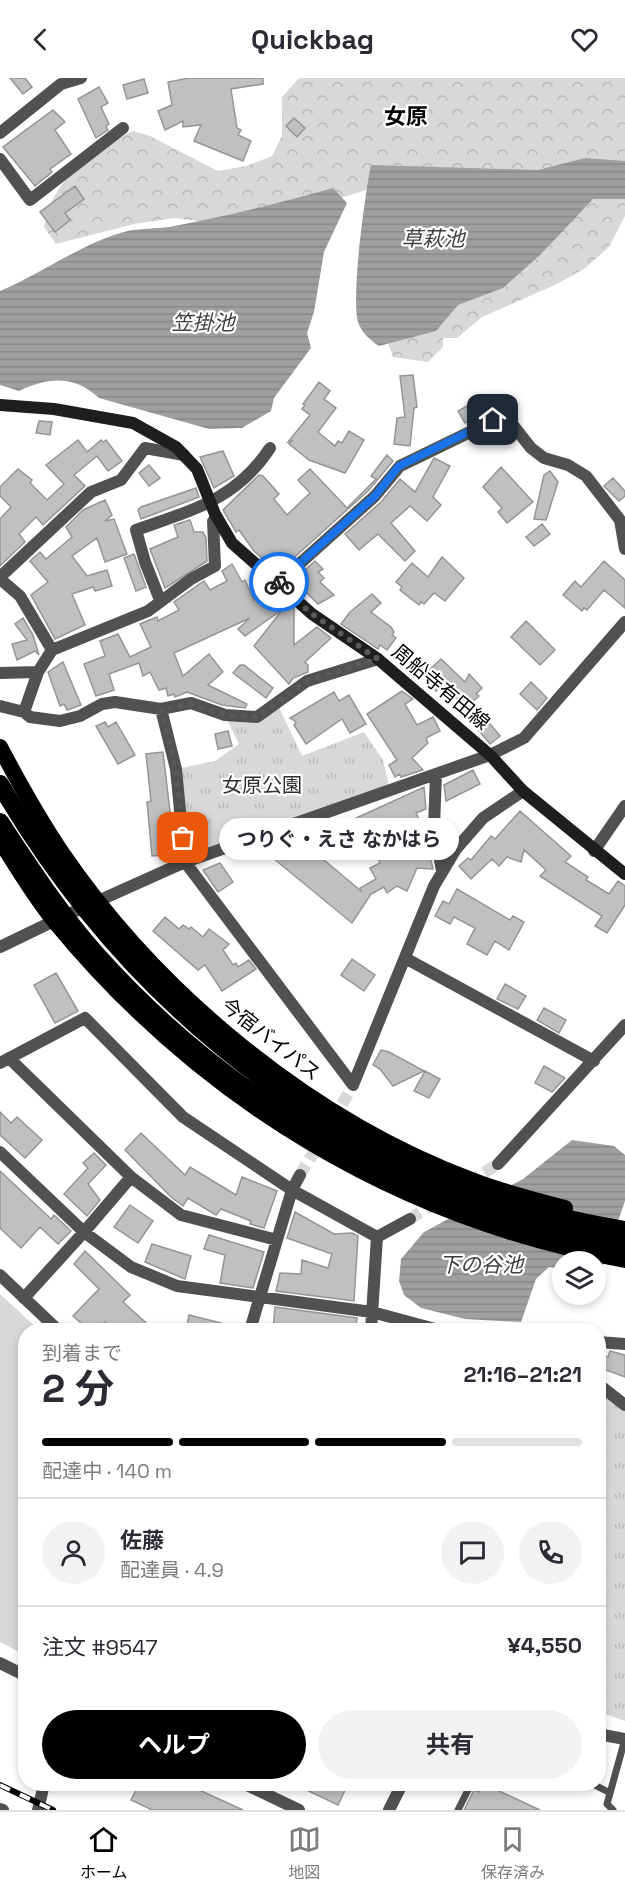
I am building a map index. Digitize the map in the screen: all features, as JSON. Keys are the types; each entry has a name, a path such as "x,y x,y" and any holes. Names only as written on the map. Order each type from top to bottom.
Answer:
{"highway":[{"name":"今宿バイパス","path":"0,747 29,802 63,854 99,901 153,964 194,1006 320,1104 382,1139 474,1181 571,1210 625,1221"},
{"path":"0,784 50,863 110,941 189,1021 266,1082 356,1137 446,1180 497,1200 551,1215 625,1230"},
{"path":"0,822 62,912 111,969 177,1033 265,1103 349,1154 436,1195 488,1215 544,1231 625,1248"},
{"path":"0,840 57,920 109,984 194,1064 285,1129 342,1162 456,1214 513,1233 625,1260"}],"main road":[{"name":"周船寺有田線","path":"0,405 54,409 133,423 176,447 197,469 217,518 232,543 312,614 378,659 490,755 524,791 594,851 625,874"}],"street":[{"path":"0,133 60,81 81,78"},
{"path":"0,159 30,200 123,128"},
{"path":"277,584 375,496 399,466 504,415 531,448 544,458 568,465 586,477 620,520 625,549"},
{"path":"52,650 20,596 0,578 91,492 121,480 145,448 184,455"},
{"path":"160,600 145,562 136,530 211,504 241,482 270,448"},
{"path":"24,712 38,672 52,650 148,611 160,600 215,566 212,534 213,521 217,518"},
{"path":"0,947 185,862 490,755 524,738 625,622"},
{"path":"0,706 24,712 30,717 60,721 80,716 102,704 115,702 161,709 191,704 225,715 257,717 307,681 378,659"},
{"path":"0,673 38,672"},
{"path":"161,709 176,769 185,862 353,1085 442,872 456,849 483,818 524,791"},
{"path":"435,774 434,827 442,872"},
{"path":"594,851 625,806"},
{"path":"405,957 594,1061"},
{"path":"277,1240 181,1215 131,1177 4,1060 85,1018 183,1117 292,1190 377,1237"},
{"path":"498,1164 625,1025"},
{"path":"0,1152 84,1232 131,1267 177,1286 372,1312 413,1323"},
{"path":"252,1323 292,1190 300,1175"},
{"path":"24,1298 131,1177"},
{"path":"377,1237 410,1219"},
{"path":"371,1323 377,1237"},
{"path":"0,1275 51,1323"},
{"path":"606,1343 625,1344"},
{"path":"606,1390 625,1405"},
{"path":"0,1664 18,1672"},
{"path":"606,1735 625,1739"},
{"path":"39,1810 43,1791"},
{"path":"260,1791 299,1810"},
{"path":"389,1810 398,1791"}],"lane":[{"path":"613,1810 608,1804 625,1739"},
{"path":"458,1810 468,1791"},
{"path":"606,1791 610,1793"}],"green space":[{"path":"299,78 625,78 625,173 402,179 324,203 214,223 174,218 134,224 56,244 44,227 55,195 76,168 103,147 133,131 150,136 218,171 246,166 272,156 282,136 282,97"},
{"path":"625,177 625,216 609,247 584,269 555,285 482,317 457,338 443,338 443,347 428,362 393,357 386,337 571,209"},
{"name":"女原公園","path":"277,703 302,756 364,732 383,760 390,790 185,862 176,769 215,761 239,744 225,715 257,717"},
{"path":"0,1294 31,1323 18,1323 18,1651 0,1642"},
{"path":"606,1396 625,1411 625,1721 606,1714"}],"water":[{"name":"草萩池","path":"585,158 625,161 625,199 593,199 541,254 503,288 458,305 436,331 379,346 364,333 358,322 356,291 362,221 371,165 538,170"},
{"name":"笠掛池","path":"333,188 347,203 324,252 314,312 307,333 311,348 274,398 271,411 242,428 209,429 99,398 80,385 71,382 51,381 19,391 0,385 0,291 111,236 133,230 169,227 210,219"},
{"name":"下の谷池","path":"572,1140 614,1146 625,1155 625,1201 606,1256 606,1251 552,1251 552,1267 549,1267 536,1279 521,1322 465,1319 421,1308 404,1295 399,1281 401,1259 424,1232 523,1179"}],"building":[{"path":"10,78 25,78 32,87 23,94"},
{"path":"189,78 263,78 263,84 231,89 237,128 241,130 238,135 251,141 243,161 194,141 201,125 183,127 183,121 165,130 158,111 172,105 168,82"},
{"path":"144,79 148,93 127,99 123,85"},
{"path":"99,87 108,103 101,107 109,124 106,126 108,130 96,138 78,99"},
{"path":"53,110 65,122 55,130 71,154 50,169 52,172 35,186 3,147"},
{"path":"294,118 305,128 297,137 286,126"},
{"path":"75,186 84,199 65,213 70,220 55,232 40,212"},
{"path":"413,375 417,407 414,408 410,446 394,444 397,418 405,417 400,376"},
{"path":"319,382 330,391 324,399 336,408 318,432 335,446 338,441 342,443 349,431 364,440 345,473 309,460 289,444 292,441 288,442 310,415 302,409 305,405 303,404"},
{"path":"474,402 481,414 465,423 458,411"},
{"path":"39,421 52,422 50,435 36,433"},
{"path":"78,440 87,452 101,440 103,442 106,440 122,461 108,471 97,456 74,475 85,486 43,525 36,517 19,534 25,542 0,566 0,519 11,507 0,496 0,487 18,469 32,480 30,483 47,500 64,484 46,465"},
{"path":"223,451 234,476 214,488 200,457"},
{"path":"387,455 393,461 369,490 278,572 254,551 239,530 236,532 223,510 259,475 263,476 279,494 274,499 287,515 310,493 298,480 310,469 347,508 376,479 371,476"},
{"path":"434,458 450,466 433,497 441,505 427,521 410,506 391,523 415,551 405,561 378,534 359,550 345,534 381,502 400,479 415,492"},
{"path":"149,465 160,478 149,486 139,473"},
{"path":"501,467 533,502 507,523 498,512 502,508 483,487"},
{"path":"550,471 558,482 546,520 534,519 544,475"},
{"path":"613,478 625,491 625,496 619,501 604,486"},
{"path":"196,488 199,497 141,519 138,510 141,507"},
{"path":"105,500 112,515 105,521 114,519 127,554 105,562 97,538 72,556 87,576 107,570 112,586 95,591 93,587 72,594 85,625 55,639 31,595 48,582 30,561 40,552 46,559 72,537 66,527 83,510"},
{"path":"190,520 194,532 203,532 206,538 207,561 165,588 150,549 178,537 174,525"},
{"path":"542,524 550,534 534,546 526,537"},
{"path":"134,554 146,587 136,591 124,558"},
{"path":"442,557 464,578 445,601 434,593 424,604 421,602 419,605 400,590 402,587 396,582 412,563 428,577"},
{"path":"315,561 323,569 318,572 324,578 320,582 334,595 318,604 294,580"},
{"path":"604,561 625,580 625,608 604,590 587,610 584,608 582,611 563,595 575,581 581,587"},
{"path":"232,564 242,582 245,580 254,600 268,586 294,609 294,645 317,627 331,638 305,662 308,665 308,672 293,678 289,684 254,646 283,609 245,636 238,629 250,618 174,653 183,676 209,654 223,672 208,685 247,704 245,708 222,705 187,692 175,697 174,694 168,696 166,688 159,690 150,672 143,676 139,663 109,674 114,690 96,696 84,664 105,656 100,641 118,634 130,657 151,647 140,624 157,617 158,621 179,610 174,602 204,581 210,590 227,581 222,571"},
{"path":"372,594 381,603 371,612 391,627 394,632 392,635 396,638 387,650 380,645 378,649 341,624 350,612"},
{"path":"23,618 33,635 39,655 35,651 17,660 12,644 27,640 15,624"},
{"path":"526,621 555,650 540,665 511,637"},
{"path":"441,659 465,682 469,674 482,688 476,694 479,696 465,708 448,690 445,693 439,688 436,691 426,673"},
{"path":"63,662 81,705 67,710 64,704 60,706 48,672"},
{"path":"240,665 244,665 273,688 266,698 233,673"},
{"path":"531,682 547,698 537,710 520,694"},
{"path":"402,691 413,699 405,704 417,725 433,717 440,731 426,738 428,743 412,758 423,770 401,777 399,774 395,777 389,765 397,760 367,714"},
{"path":"334,692 339,701 349,695 366,724 350,733 342,719 306,744 294,725 296,722 290,718"},
{"path":"485,718 500,736 490,744 475,726"},
{"path":"105,722 108,727 116,722 135,755 118,764 96,726"},
{"path":"228,731 232,746 218,749 215,734"},
{"path":"163,752 175,854 152,856 147,802 151,801 146,754"},
{"path":"473,770 480,784 446,801 444,785"},
{"path":"424,787 426,809 416,813 422,825 417,826 419,831 414,832 423,855 429,852 433,869 417,868 407,891 397,886 387,893 384,887 371,894 352,923 268,854 280,839 285,843 293,834 361,891 360,888 376,879 370,868 380,863 372,846 347,855 340,838 356,831 352,820"},
{"path":"520,811 571,856 565,862 588,877 586,880 609,894 618,881 625,886 625,905 607,933 595,926 602,916 540,876 546,870 524,850 521,862 507,857 499,866 492,859 471,879 459,866 468,858 471,860 491,836 495,839"},
{"path":"331,820 335,829 314,837 310,827"},
{"path":"220,863 233,882 218,892 203,870"},
{"path":"457,889 510,920 513,916 524,922 509,950 495,941 487,955 467,944 475,928 454,917 450,924 435,916 443,901 449,904"},
{"path":"165,917 179,929 183,925 189,929 191,927 203,937 209,929 229,944 223,950 233,965 236,963 238,967 249,960 256,969 222,991 205,965 198,970 153,931"},
{"path":"352,959 375,975 364,991 341,975"},
{"path":"56,973 78,1011 55,1023 34,985"},
{"path":"505,984 526,996 518,1009 497,999"},
{"path":"544,1008 566,1020 559,1033 537,1020"},
{"path":"381,1050 424,1071 393,1086 380,1069 373,1065"},
{"path":"544,1066 565,1078 552,1092 535,1083"},
{"path":"425,1071 440,1079 429,1098 414,1091"},
{"path":"0,1112 11,1123 17,1117 42,1140 25,1158 0,1135"},
{"path":"141,1133 185,1175 190,1167 236,1195 242,1177 277,1191 264,1228 250,1224 251,1221 221,1209 216,1215 188,1198 183,1206 171,1197 125,1150"},
{"path":"94,1153 106,1165 88,1184 100,1200 87,1216 64,1194 88,1168 83,1163"},
{"path":"0,1171 51,1219 54,1215 71,1231 58,1244 40,1227 21,1248 0,1228"},
{"path":"130,1205 153,1221 138,1243 114,1227"},
{"path":"295,1212 334,1234 352,1233 358,1236 354,1301 276,1291 280,1273 301,1274 302,1260 328,1268 332,1254 287,1238"},
{"path":"209,1235 264,1252 253,1288 220,1283 225,1255 204,1249"},
{"path":"152,1244 191,1256 185,1279 145,1262"},
{"path":"85,1251 130,1295 123,1302 146,1323 81,1323 73,1316 99,1289 74,1264"},
{"path":"275,1307 357,1318 357,1323 274,1323"},
{"path":"189,1315 221,1323 187,1323"},
{"path":"610,1351 625,1355 625,1377 606,1370 606,1356 608,1357"},
{"path":"136,1791 201,1791 243,1810 152,1810 131,1800"},
{"path":"309,1791 345,1791 338,1805"},
{"path":"474,1791 499,1791 540,1810 464,1810"}],"tunnel":[{"path":"333,1120 353,1085"},
{"path":"300,1175 321,1140"},
{"path":"469,1182 498,1164"},
{"path":"410,1219 438,1201"}],"railway":[{"path":"0,1785 53,1810"}],"way so far":[{"path":"183,838 176,769 161,709 191,704 225,715 257,717 307,681 378,659 312,614 277,584 279,582"}],"place":[{"name":"つりぐ・えさ なかはら","path":"183,838"}],"district":[{"name":"女原","path":"406,116"}],"route":[{"path":"279,582 375,496 399,466 493,420"}]}
